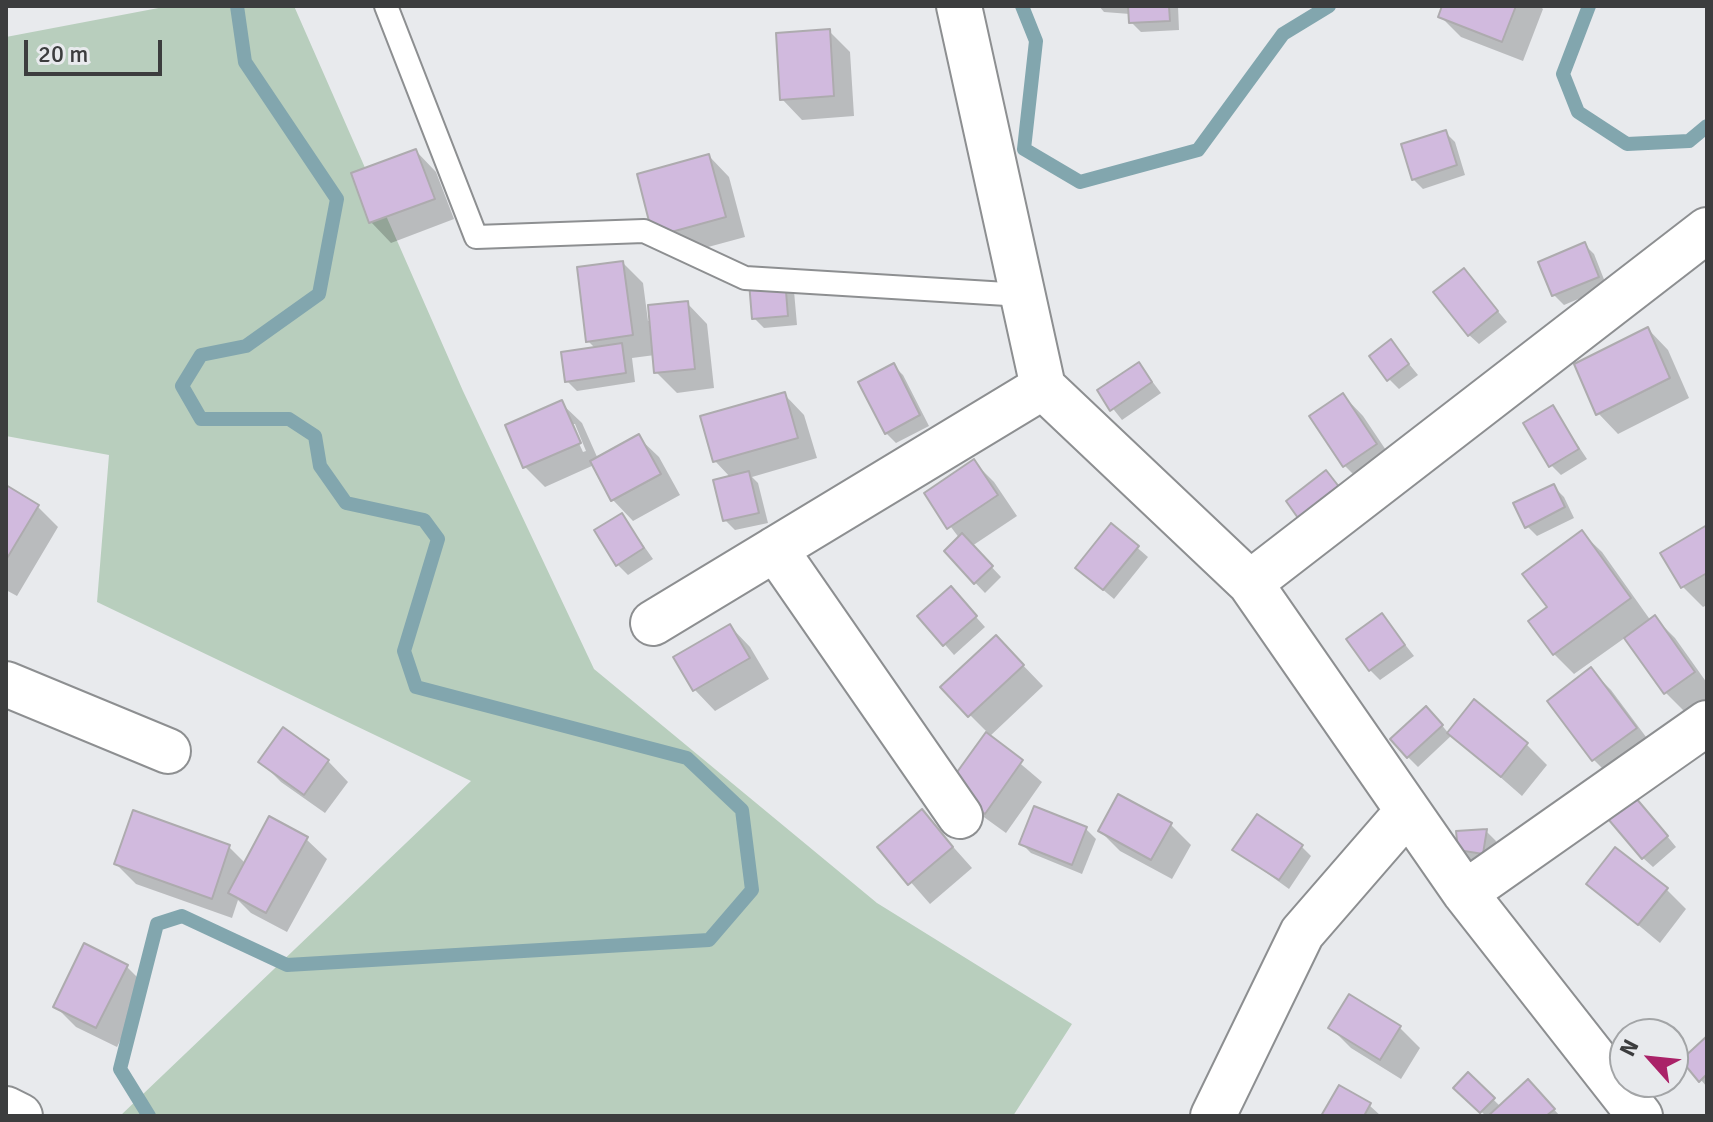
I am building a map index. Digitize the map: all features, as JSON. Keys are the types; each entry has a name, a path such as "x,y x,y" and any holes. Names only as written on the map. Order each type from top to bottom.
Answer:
{"street":[{"path":"959,6 1043,387 1250,583 1465,893 1640,1116"},
{"path":"1250,583 1707,230"},
{"path":"653,623 1043,387"},
{"path":"775,549 960,816"},
{"path":"6,684 168,751"},
{"path":"1465,893 1707,723"},
{"path":"1213,1116 1302,933 1407,812"},
{"path":"6,1109 20,1116"}],"lane":[{"path":"386,6 476,237 644,231 745,278 1023,295"}],"green space":[{"path":"169,6 294,6 463,391 594,669 877,903 1072,1024 1013,1116 120,1116 471,781 97,602 109,455 6,436 6,37"}],"building":[{"path":"1128,6 1169,6 1170,21 1129,23"},
{"path":"1442,6 1516,6 1502,42 1438,17"},
{"path":"830,29 834,96 780,100 776,33"},
{"path":"1446,130 1457,165 1412,180 1401,144"},
{"path":"416,149 435,199 369,223 351,173"},
{"path":"709,154 726,217 653,237 637,174"},
{"path":"1585,242 1599,277 1552,296 1538,262"},
{"path":"623,261 633,335 586,342 577,267"},
{"path":"1464,268 1498,311 1468,336 1433,292"},
{"path":"785,279 788,316 752,319 749,282"},
{"path":"688,301 695,369 654,373 648,305"},
{"path":"1648,327 1670,378 1596,415 1574,364"},
{"path":"1391,339 1409,364 1387,381 1369,356"},
{"path":"622,343 626,373 565,382 561,352"},
{"path":"1139,362 1152,382 1110,411 1097,390"},
{"path":"894,363 920,415 885,434 858,382"},
{"path":"785,392 798,438 713,462 700,416"},
{"path":"1343,393 1377,444 1343,467 1309,416"},
{"path":"562,400 581,443 523,468 505,425"},
{"path":"1553,405 1579,449 1549,467 1523,423"},
{"path":"639,434 661,474 611,501 590,461"},
{"path":"974,459 998,495 947,529 924,493"},
{"path":"1326,470 1347,497 1305,528 1286,501"},
{"path":"749,471 759,513 723,521 713,480"},
{"path":"1554,484 1565,507 1525,528 1513,503"},
{"path":"6,485 39,505 6,560"},
{"path":"622,513 644,548 616,566 594,530"},
{"path":"1111,523 1139,546 1103,590 1075,568"},
{"path":"1707,525 1707,573 1681,588 1660,553"},
{"path":"1582,530 1631,598 1553,655 1528,621 1547,607 1522,574"},
{"path":"962,533 993,566 974,584 944,551"},
{"path":"951,586 977,616 943,646 917,616"},
{"path":"1382,613 1405,645 1369,671 1346,639"},
{"path":"1655,615 1695,672 1664,694 1624,638"},
{"path":"730,624 750,658 693,691 673,657"},
{"path":"996,635 1024,665 968,717 940,687"},
{"path":"1591,667 1637,728 1592,761 1547,701"},
{"path":"1474,699 1528,743 1501,777 1447,733"},
{"path":"1426,706 1443,725 1407,758 1390,739"},
{"path":"283,727 329,760 304,795 258,762"},
{"path":"986,732 1023,760 985,814 947,786"},
{"path":"1630,791 1668,836 1642,859 1603,813"},
{"path":"1118,794 1172,823 1151,860 1098,831"},
{"path":"1034,806 1087,827 1072,865 1019,844"},
{"path":"922,809 953,847 908,885 877,847"},
{"path":"133,810 230,845 212,899 114,864"},
{"path":"1257,814 1303,845 1279,880 1232,850"},
{"path":"269,816 308,837 266,913 228,893"},
{"path":"1487,829 1483,854 1458,850 1456,831"},
{"path":"1615,847 1668,888 1638,925 1586,884"},
{"path":"84,943 128,965 96,1028 53,1007"},
{"path":"1349,994 1401,1026 1380,1060 1328,1028"},
{"path":"1707,1036 1707,1074 1699,1082 1689,1070 1689,1053"},
{"path":"1468,1072 1495,1098 1480,1113 1453,1088"},
{"path":"1528,1079 1555,1109 1546,1116 1488,1116"},
{"path":"1339,1085 1371,1103 1364,1116 1321,1116"}],"waterway":[{"path":"149,1116 120,1069 157,924 182,916 287,965 709,940 752,890 742,810 687,758 416,687 404,651 438,539 424,520 346,503 320,466 315,436 289,419 201,419 182,386 201,355 246,346 319,294 337,199 245,62 237,6"},
{"path":"1022,6 1036,41 1024,149 1080,182 1198,150 1283,34 1329,6"},
{"path":"1589,6 1563,74 1578,112 1627,144 1689,141 1707,126"}]}
